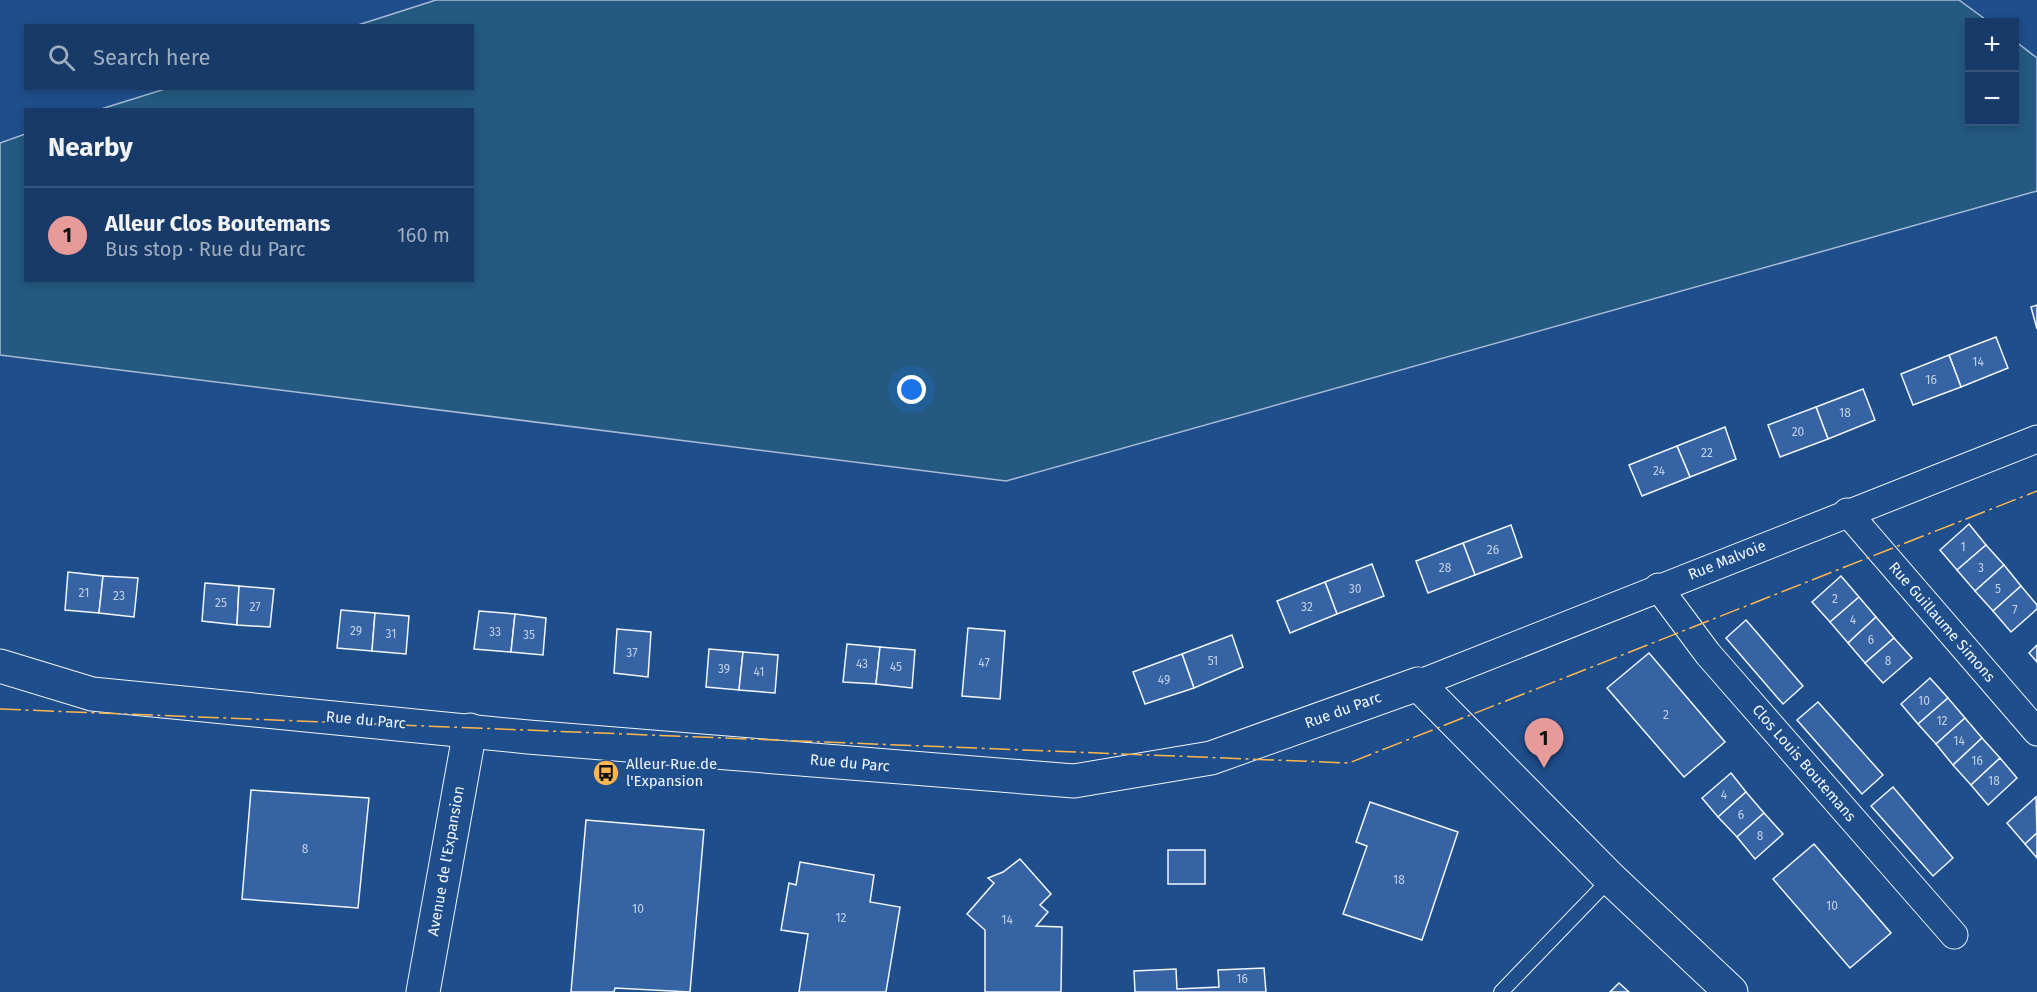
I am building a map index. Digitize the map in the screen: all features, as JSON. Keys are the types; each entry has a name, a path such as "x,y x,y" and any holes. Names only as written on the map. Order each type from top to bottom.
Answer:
{"street":[{"name":"Rue Malvoie","path":"1418,684 1847,512 2037,439"},
{"name":"Rue Guillaume Simons","path":"1847,512 2037,732"},
{"name":"Clos Louis Boutemans","path":"1658,587 1708,654 1954,935"},
{"name":"Rue du Parc","path":"0,666 92,694 528,737 1074,781 1211,758 1418,684"},
{"path":"1418,684 1611,879 1731,992"},
{"name":"Avenue de l'Expansion","path":"423,992 470,730"}],"lane":[{"path":"1501,992 1611,879"}],"shaded area":[{"path":"436,0 1959,0 1984,18 1965,18 1965,126 2019,126 2019,44 2037,58 2037,191 1006,481 0,355 0,143 24,134 24,282 474,282 474,108 104,108 162,90 474,90 474,24 361,24"}],"building":[{"path":"2037,305 2037,329 2031,307"},
{"path":"1996,337 2008,368 1961,387 1949,355"},
{"path":"1949,355 1961,387 1913,405 1901,374"},
{"path":"1863,389 1875,420 1828,439 1816,407"},
{"path":"1816,407 1828,439 1780,457 1768,425"},
{"path":"1725,427 1736,459 1690,477 1677,446"},
{"path":"1677,446 1690,477 1642,496 1629,465"},
{"path":"1969,524 1986,545 1957,570 1940,550"},
{"path":"1511,525 1522,557 1475,575 1463,543"},
{"path":"1463,543 1475,575 1428,593 1416,561"},
{"path":"1986,545 2004,565 1975,591 1957,570"},
{"path":"1372,564 1384,596 1337,614 1325,582"},
{"path":"2004,565 2021,586 1993,611 1975,591"},
{"path":"68,572 103,576 99,613 65,610"},
{"path":"103,576 138,578 134,617 99,613"},
{"path":"1841,576 1859,597 1830,622 1812,602"},
{"path":"1325,582 1337,614 1290,633 1277,601"},
{"path":"205,583 239,586 237,625 202,621"},
{"path":"239,586 274,589 270,627 237,625"},
{"path":"2021,586 2037,605 2037,609 2011,632 1993,611"},
{"path":"1859,597 1876,617 1848,643 1830,622"},
{"path":"341,610 375,613 372,651 337,648"},
{"path":"479,611 515,614 511,652 474,649"},
{"path":"375,613 409,616 406,654 372,651"},
{"path":"515,614 546,618 543,655 511,652"},
{"path":"1876,617 1894,638 1865,663 1848,643"},
{"path":"1746,620 1803,686 1783,704 1726,638"},
{"path":"968,628 1005,631 1000,699 962,696"},
{"path":"617,629 651,632 648,677 614,673"},
{"path":"1232,635 1243,667 1194,688 1182,654"},
{"path":"1894,638 1912,658 1883,683 1865,663"},
{"path":"847,644 880,647 876,684 843,682"},
{"path":"2037,645 2037,662 2029,653"},
{"path":"880,647 915,650 912,688 876,684"},
{"path":"709,649 743,652 739,690 706,687"},
{"path":"743,652 778,655 775,693 739,690"},
{"path":"1649,653 1725,742 1684,777 1607,688"},
{"path":"1182,654 1194,688 1145,704 1133,672"},
{"path":"1930,678 1948,698 1918,724 1901,704"},
{"path":"1948,698 1965,718 1936,744 1918,724"},
{"path":"1818,702 1883,775 1862,794 1797,720"},
{"path":"1965,718 1982,738 1953,765 1936,744"},
{"path":"1982,738 2000,758 1971,785 1953,765"},
{"path":"2000,758 2017,778 1988,805 1971,785"},
{"path":"1731,773 1746,792 1718,817 1702,798"},
{"path":"1893,787 1953,858 1933,876 1871,806"},
{"path":"251,790 369,798 358,908 242,899"},
{"path":"1746,792 1764,813 1737,837 1718,817"},
{"path":"2036,797 2037,833 2025,844 2007,823"},
{"path":"1370,802 1458,832 1422,940 1343,914 1367,846 1356,842"},
{"path":"1764,813 1783,834 1755,859 1737,837"},
{"path":"586,820 704,830 690,992 615,988 614,992 571,992"},
{"path":"2037,833 2037,858 2025,844"},
{"path":"1814,844 1891,933 1850,968 1773,879"},
{"path":"1168,850 1205,850 1205,884 1168,884"},
{"path":"1020,859 1051,894 1040,905 1048,912 1036,926 1062,927 1061,992 985,992 985,930 967,914 994,883 988,878 1003,872"},
{"path":"800,862 874,875 870,902 900,907 886,992 799,992 808,934 781,930 789,883 796,885"},
{"path":"1264,968 1266,992 1135,992 1134,971 1176,969 1177,989 1219,987 1218,970"},
{"path":"1619,983 1629,992 1610,992"}],"power":[{"path":"0,709 1349,763 2037,491"}],"place":[{"name":"Alleur Clos Boutemans","path":"1544,768"},
{"name":"Alleur Rue de l'Expansion","path":"606,773"}]}
